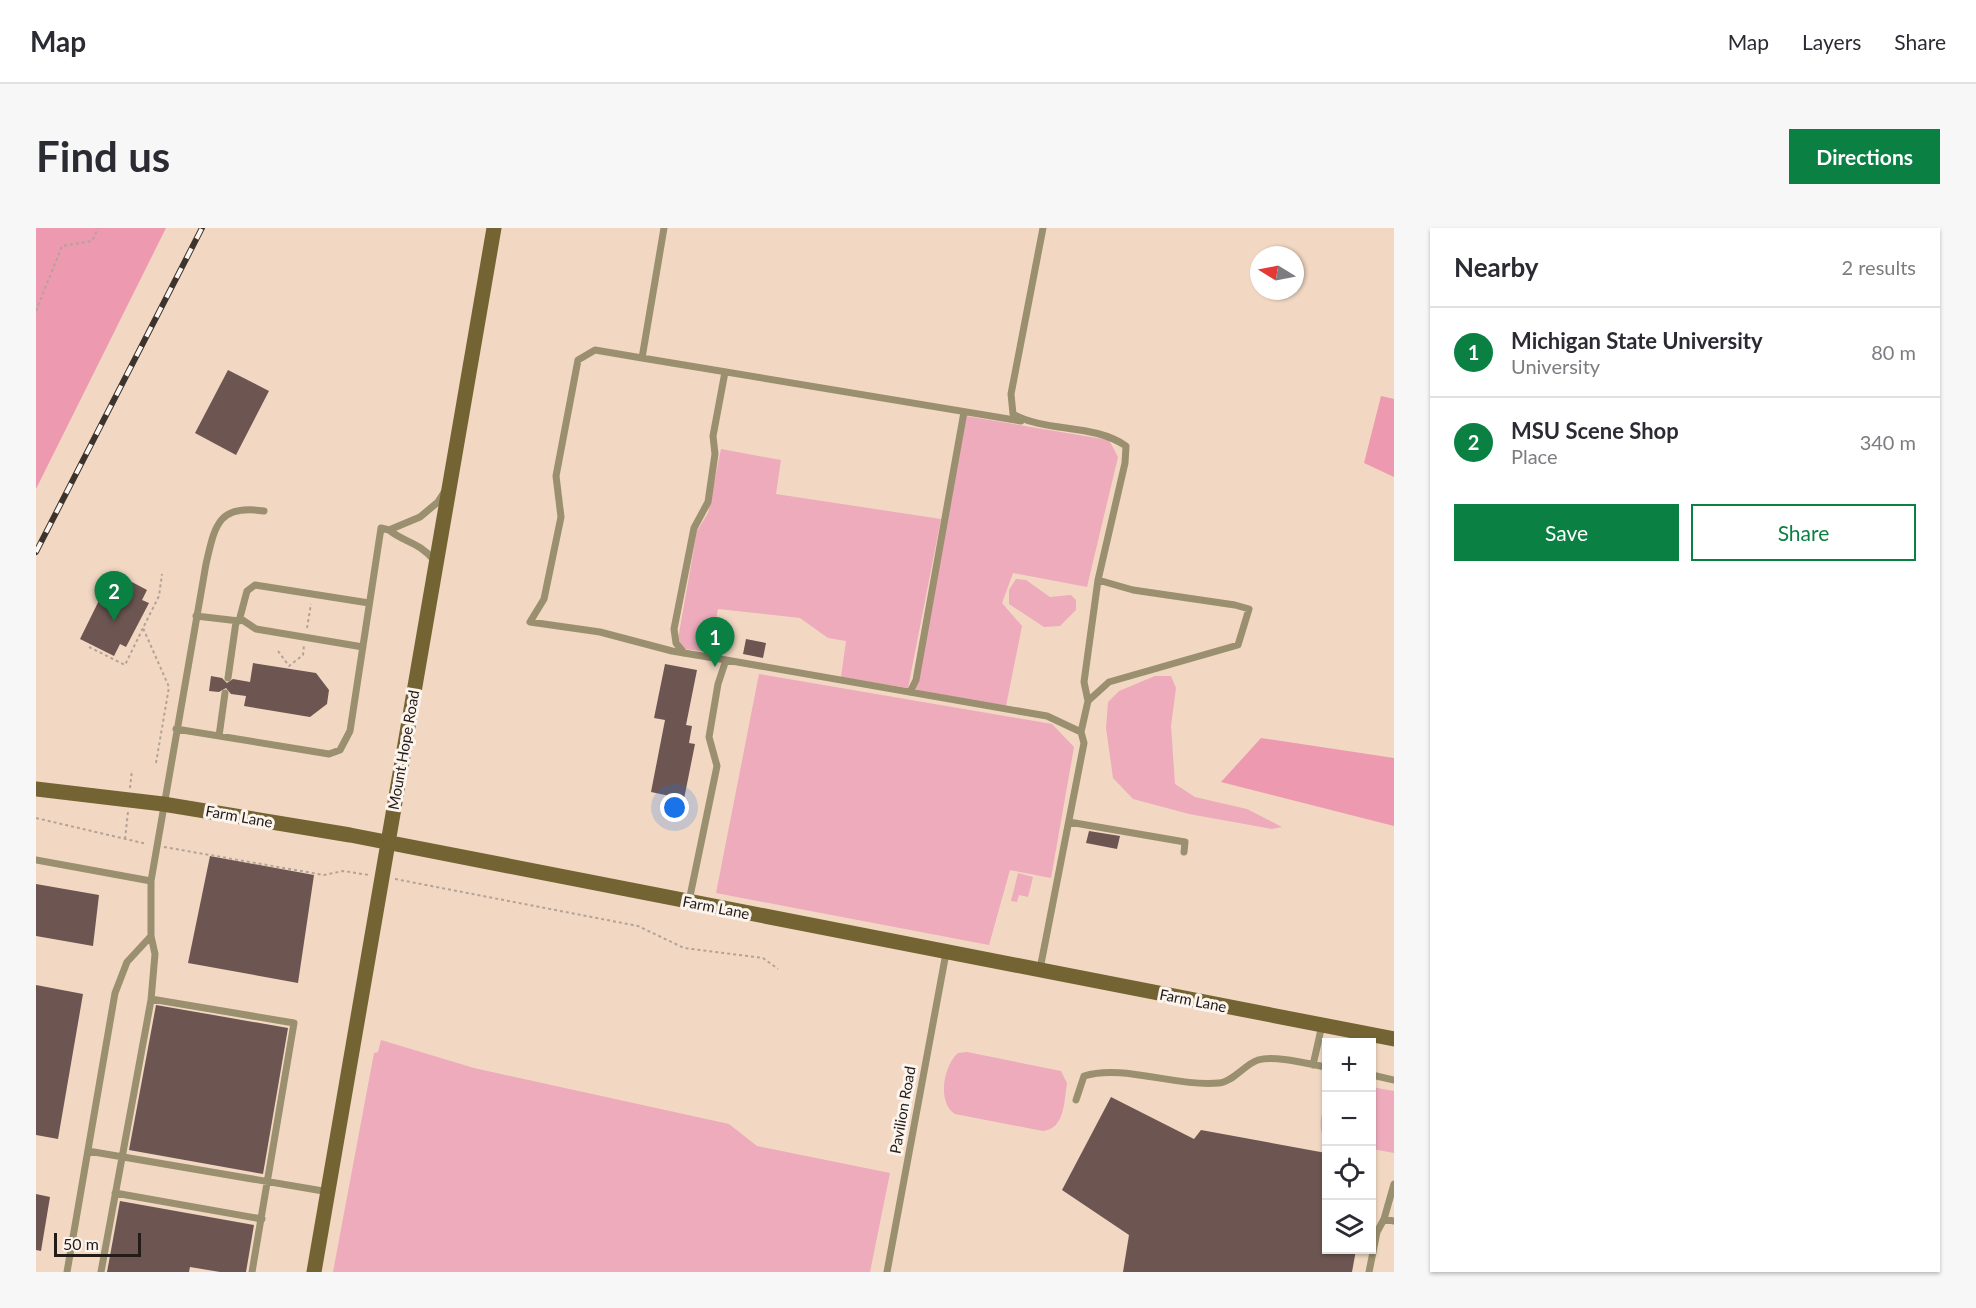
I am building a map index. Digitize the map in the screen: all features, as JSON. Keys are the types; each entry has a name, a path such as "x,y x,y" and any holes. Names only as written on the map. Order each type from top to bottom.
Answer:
{"street":[{"name":"Mount Hope Road","path":"314,1272 494,228"},
{"name":"Farm Lane","path":"36,789 163,804 388,843 1394,1039"}],"lane":[{"path":"642,358 664,228"},
{"path":"1027,422 1012,414 1011,394 1042,228"},
{"path":"1040,971 1084,743 1081,732 1089,701 1084,682 1098,580 1125,464 1126,446 1112,436 642,358 595,351 578,360 556,476 561,517 544,599 530,622 600,632 684,653 1047,716 1081,732"},
{"path":"684,653 676,643 674,629 694,528 708,502 715,454 713,436 725,372"},
{"path":"910,692 916,680 964,412"},
{"path":"389,530 420,517 438,502 450,484"},
{"path":"101,1272 151,999 155,954 151,936 151,881 196,616 215,528 231,512 248,509 264,511"},
{"path":"176,729 329,754 340,750 350,731 381,528 416,543 436,563"},
{"path":"1089,701 1109,682 1238,645 1249,609 1133,590 1098,580"},
{"path":"228,678 238,620 247,591 255,585 369,603"},
{"path":"196,616 238,620 256,629 363,647"},
{"path":"689,902 717,766 709,737 718,684 726,660"},
{"path":"219,736 225,693"},
{"path":"1069,822 1185,842 1184,852"},
{"path":"36,860 151,881"},
{"path":"67,1272 115,993 127,962 151,936"},
{"name":"Pavilion Road","path":"887,1272 945,953"},
{"path":"151,999 294,1023 252,1272"},
{"path":"1313,1065 1322,1025"},
{"path":"1076,1100 1084,1076 1099,1071 1109,1070 1168,1081 1222,1083 1258,1060 1272,1058 1322,1066"},
{"path":"1376,1076 1394,1080"},
{"path":"88,1151 329,1192"},
{"path":"1369,1272 1377,1232 1384,1219 1394,1184"},
{"path":"115,1193 262,1219"},
{"path":"1384,1219 1394,1221"}],"path":[{"path":"36,311 62,246 92,241 98,228"},
{"path":"89,646 125,665 159,596 162,574"},
{"path":"143,628 169,687 156,763"},
{"path":"36,818 156,846 324,875 343,871 382,877 638,926 684,948 763,958 778,969"}],"shaded area":[{"path":"36,228 1394,228 1394,1272 36,1272"},
{"path":"36,228 166,228 36,489"},
{"path":"1381,396 1394,399 1394,477 1364,463"},
{"path":"966,416 1109,440 1118,457 1087,587 1013,573 1002,603 1022,626 1006,706 915,690"},
{"path":"721,449 781,460 776,494 941,519 908,688 841,677 846,641 828,638 800,618 718,609 709,652 684,649 678,639 697,531 708,513"},
{"path":"1016,579 1026,580 1050,597 1071,595 1076,600 1076,610 1060,626 1044,627 1009,604 1009,590"},
{"path":"759,674 1052,724 1074,747 1051,878 1010,870 989,945 716,893"},
{"path":"1155,676 1171,676 1176,688 1171,726 1175,784 1195,797 1247,809 1282,827 1272,829 1189,814 1133,799 1113,778 1106,728 1108,702 1119,691"},
{"path":"1261,738 1394,758 1394,826 1221,782"},
{"path":"1018,873 1033,877 1028,897 1019,895 1017,902 1011,901"},
{"path":"381,1040 474,1068 729,1124 757,1146 890,1173 870,1272 333,1272 374,1053 378,1052"},
{"path":"967,1052 1061,1071 1067,1083 1064,1106 1056,1125 1043,1131 955,1114 946,1102 944,1084 953,1059 958,1053"},
{"path":"1376,1088 1394,1091 1394,1153 1376,1150"}],"building":[{"path":"228,370 269,391 236,455 195,433"},
{"path":"113,572 147,590 142,600 149,603 126,647 120,644 114,656 80,639"},
{"path":"746,639 766,643 763,658 743,654"},
{"path":"253,663 316,673 329,690 327,704 310,717 244,706 246,696 231,694 226,688 219,692 209,691 211,676 222,678 227,683 233,679 250,682"},
{"path":"665,664 697,670 686,725 692,726 689,743 695,744 684,799 651,792 665,720 654,718"},
{"path":"1089,831 1120,836 1117,849 1086,843"},
{"path":"210,856 314,875 298,983 188,963"},
{"path":"36,884 99,895 93,946 36,936"},
{"path":"36,985 83,994 58,1139 36,1135"},
{"path":"156,1005 288,1028 263,1174 129,1150"},
{"path":"1111,1097 1194,1139 1201,1130 1322,1152 1322,1254 1355,1254 1352,1272 1123,1272 1129,1235 1062,1190"},
{"path":"36,1194 50,1197 41,1251 36,1250"},
{"path":"120,1201 254,1225 246,1272 220,1272 190,1267 189,1272 107,1272"}],"railway":[{"path":"36,552 202,228"}],"place":[{"name":"MSU Scene Shop","path":"114,621"},
{"name":"Michigan State University","path":"715,667"}]}
